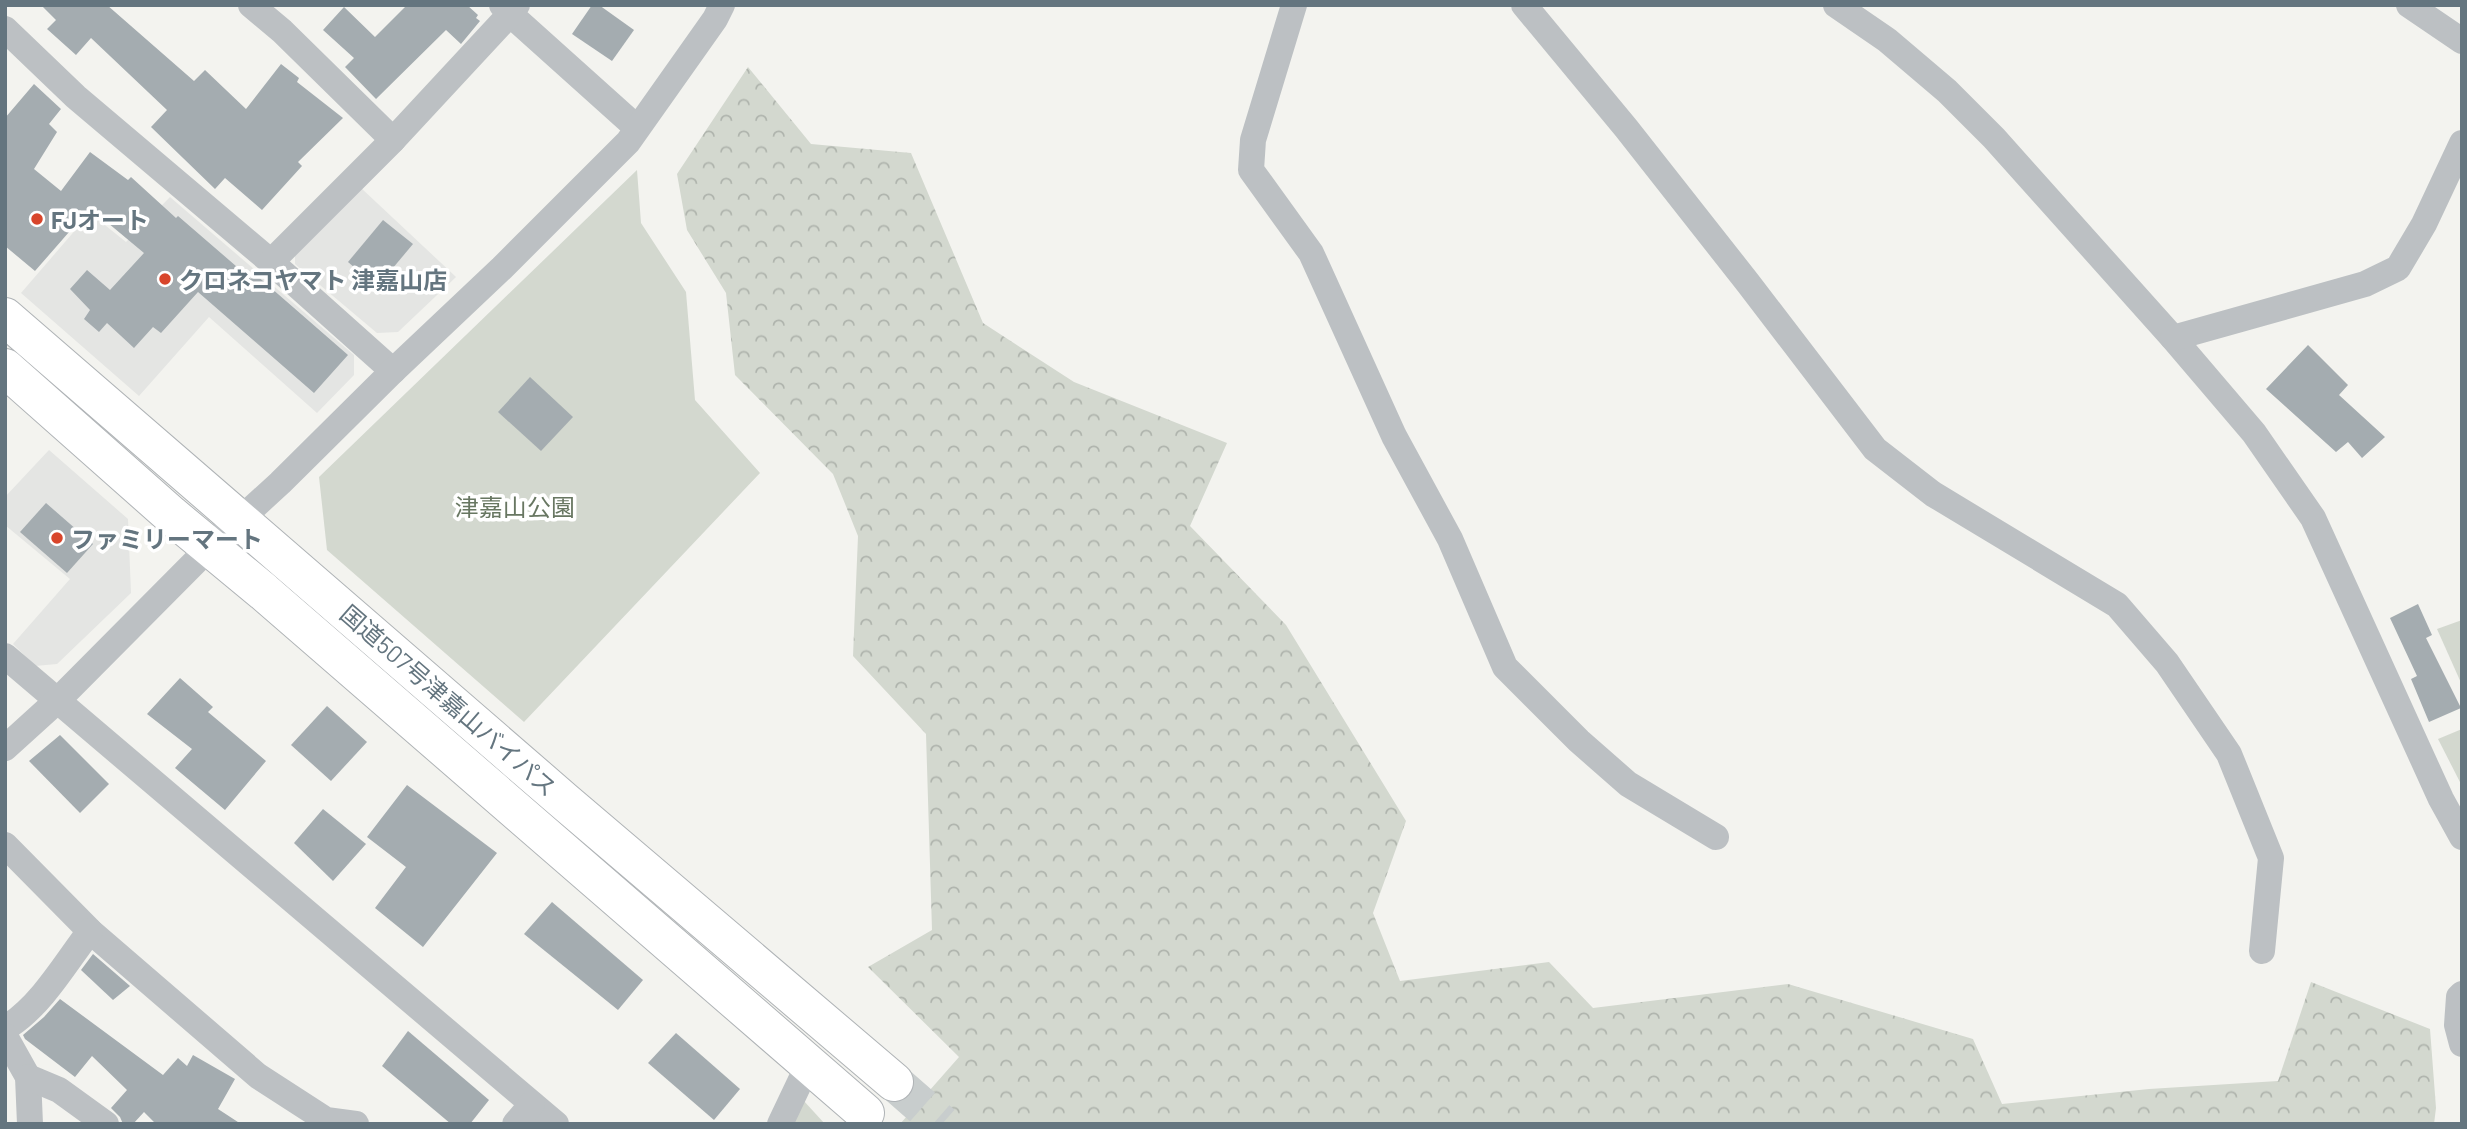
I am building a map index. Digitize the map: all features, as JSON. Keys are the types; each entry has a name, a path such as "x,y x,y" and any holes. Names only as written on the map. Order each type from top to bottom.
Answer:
{"highway":[{"name":"国道507号津嘉山バイパス","path":"5,317 564,801 894,1082"},
{"name":"国道507号津嘉山バイパス","path":"5,368 865,1112"}],"street":[{"path":"251,5 282,31 393,139"},
{"path":"5,748 58,700 210,547 502,268 628,142 715,19 722,5"},
{"path":"1294,5 1253,140 1251,170 1311,253 1394,436 1450,539 1505,667 1579,741 1628,783 1716,838"},
{"path":"1524,5 1748,282 1875,449 1933,494 2117,605 2167,663 2229,754 2270,858 2262,951"},
{"path":"1836,5 1887,40 1948,91 1994,138 2254,433 2313,518 2452,797 2462,837"},
{"path":"2409,5 2462,41"},
{"path":"271,262 393,139 510,8 637,128"},
{"path":"5,29 76,97 271,262 393,371"},
{"path":"2173,338 2354,288 2398,268 2424,224 2462,143"},
{"path":"5,656 556,1124"},
{"path":"5,845 90,931 258,1076 326,1120 356,1124"},
{"path":"5,1024 10,1025 18,1020 39,998 90,931"},
{"path":"2462,994 2457,1025 2462,1044"},
{"path":"5,1036 29,1077 30,1124"},
{"path":"780,1124 809,1063"},
{"path":"29,1077 60,1090 106,1124"},
{"path":"515,1124 532,1104"}],"shaded area":[{"path":"361,188 456,277 398,332 377,333 295,264 295,251"},
{"path":"170,197 354,355 354,375 317,413 209,317 139,396 21,293 90,213 126,242"},
{"path":"49,450 128,519 131,593 57,664 35,666 13,644 70,579 5,525 5,497"}],"green space":[{"path":"748,67 811,144 911,153 983,323 1074,382 1227,443 1190,526 1286,625 1406,821 1373,913 1400,981 1549,962 1593,1008 1788,984 1973,1039 2002,1104 2149,1089 2278,1081 2311,982 2430,1029 2436,1108 2434,1124 900,1124 959,1057 868,967 932,930 926,734 853,656 858,536 833,474 735,375 726,293 687,230 677,174"},
{"name":"津嘉山公園","path":"637,170 641,223 686,292 695,400 760,473 524,722 327,550 319,477"},
{"path":"2462,620 2462,685 2437,629"},
{"path":"2462,729 2462,786 2438,739"},
{"path":"803,1100 825,1124 793,1124"}],"building":[{"path":"41,5 107,5 194,81 205,70 246,109 281,64 299,78 297,82 343,118 298,162 302,166 262,210 225,178 215,189 151,127 167,110 91,38 76,55 47,29 56,20"},
{"path":"407,5 467,5 478,15 476,18 480,21 461,44 446,30 376,99 345,67 354,58 323,30 344,7 375,37"},
{"path":"592,5 599,5 634,30 612,61 572,34"},
{"path":"34,84 61,109 49,124 57,132 34,169 61,191 90,152 128,180 131,177 251,279 255,274 348,355 314,393 198,292 161,333 153,327 134,348 107,323 99,332 84,319 90,310 70,289 87,270 110,290 144,253 90,208 35,271 5,246 5,118"},
{"path":"383,220 413,244 377,287 348,262"},
{"path":"2308,345 2348,385 2339,395 2385,437 2362,458 2348,442 2336,452 2266,389"},
{"path":"530,377 573,417 541,451 498,412"},
{"name":"ファミリーマート","path":"46,503 93,544 67,573 20,532"},
{"path":"2418,604 2432,635 2426,638 2461,708 2429,722 2411,679 2417,676 2390,618"},
{"path":"180,678 213,707 208,712 266,761 225,810 175,768 192,749 147,714"},
{"path":"327,706 367,742 331,781 291,745"},
{"path":"60,735 109,784 80,813 29,761"},
{"path":"407,785 497,853 423,947 375,908 406,867 367,837"},
{"path":"323,809 366,844 333,881 294,843"},
{"path":"552,902 643,980 618,1010 524,934"},
{"path":"93,954 130,986 113,1000 81,970"},
{"path":"60,999 163,1075 178,1058 187,1066 193,1055 235,1079 218,1109 241,1124 156,1124 144,1112 133,1124 123,1124 111,1108 127,1090 92,1056 75,1077 25,1039 23,1035"},
{"path":"408,1031 489,1100 470,1124 451,1124 382,1066"},
{"path":"676,1033 740,1089 714,1120 648,1063"}],"tunnel":[{"path":"894,1082 942,1124"}],"place":[{"name":"FJオート","path":"37,219"},
{"name":"クロネコヤマト 津嘉山店","path":"165,279"},
{"name":"ファミリーマート","path":"57,538"}]}
